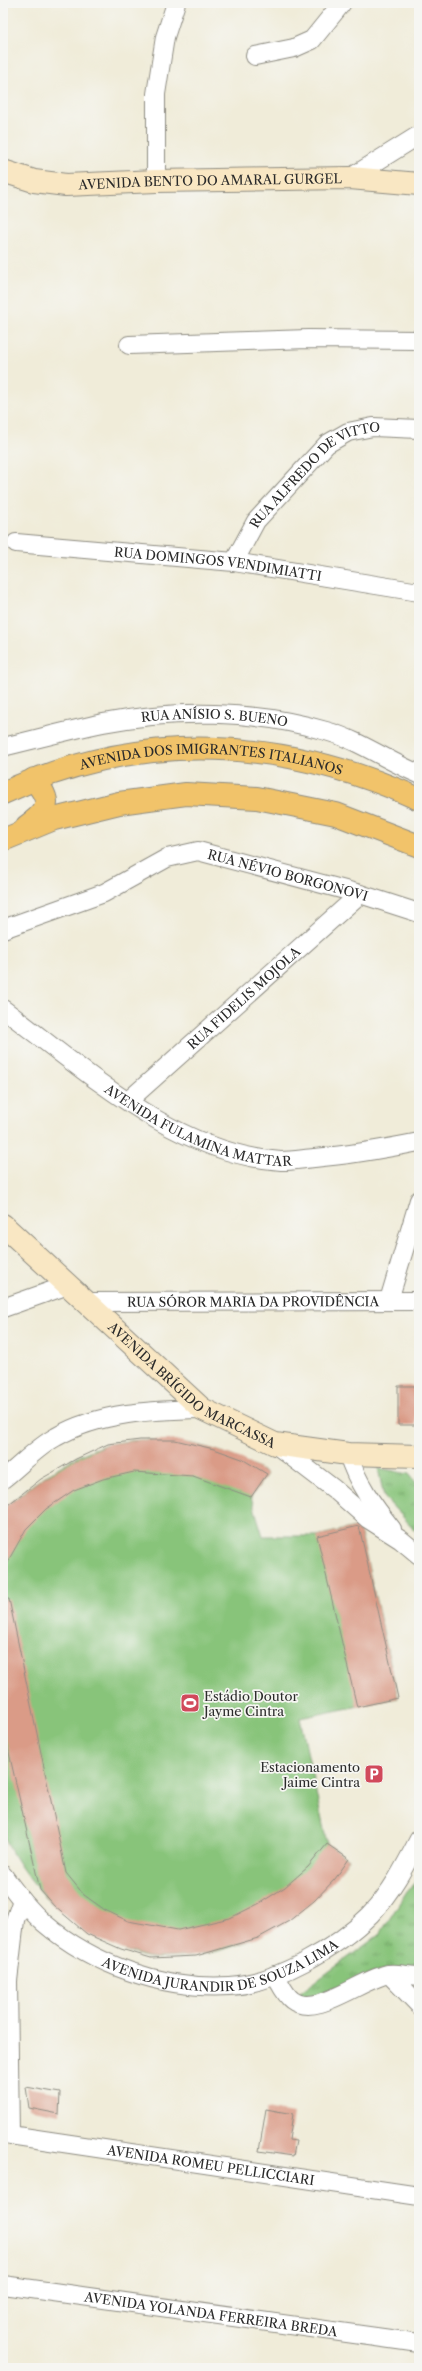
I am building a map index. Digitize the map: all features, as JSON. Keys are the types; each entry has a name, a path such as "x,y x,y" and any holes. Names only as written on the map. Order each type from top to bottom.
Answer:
{"main road":[{"name":"AVENIDA DOS IMIGRANTES ITALIANOS","path":"3,794 34,779 119,755 182,748 251,750 310,761 382,782 419,798"},
{"path":"12,835 39,817 47,807 47,797 34,779"},
{"name":"AVENIDA DOS IMIGRANTES ITALIANOS","path":"12,835 54,819 119,803 186,794 257,798 336,814 419,846"}],"street":[{"path":"156,181 156,94 165,37 176,3"},
{"path":"255,56 294,48 312,40 342,3"},
{"path":"350,178 419,135"},
{"name":"AVENIDA BENTO DO AMARAL GURGEL","path":"3,171 34,181 66,185 156,181 350,178 419,184"},
{"path":"129,345 308,339 419,340"},
{"name":"RUA ALFREDO DE VITTO","path":"234,562 256,520 326,444 348,432 373,427 419,429"},
{"name":"RUA DOMINGOS VENDIMIATTI","path":"16,543 234,562 419,592"},
{"name":"RUA ANÍSIO S. BUENO","path":"3,747 104,723 172,715 236,715 301,725 326,731 357,742 419,774"},
{"name":"RUA NÉVIO BORGONOVI","path":"3,929 104,893 167,858 198,851 360,894 419,913"},
{"name":"RUA FIDELIS MOJOLA","path":"128,1102 360,894"},
{"name":"AVENIDA FULAMINA MATTAR","path":"3,1009 128,1102 181,1133 240,1155 282,1161 356,1155 419,1142"},
{"path":"389,1300 419,1200"},
{"name":"AVENIDA BRÍGIDO MARCASSA","path":"3,1225 202,1409 275,1444 348,1454 415,1460"},
{"path":"3,1308 68,1284"},
{"name":"RUA SÓROR MARIA DA PROVIDÊNCIA","path":"87,1302 419,1301"},
{"path":"3,1479 55,1437 98,1420 156,1410 202,1409"},
{"path":"275,1444 334,1489 368,1519 401,1540 419,1555"},
{"path":"348,1454 354,1473 368,1498 401,1540"},
{"name":"AVENIDA JURANDIR DE SOUZA LIMA","path":"3,1875 22,1900 43,1923 70,1943 107,1962 158,1980 193,1985 230,1986 274,1975 313,1958 356,1927 370,1915 400,1876 419,1839"},
{"path":"7,2135 8,1981 15,1920 22,1900"},
{"path":"274,1975 292,2000 305,2006 322,2004 357,1985 389,1974 419,1976"},
{"path":"389,1974 419,2006"},
{"name":"AVENIDA ROMEU PELLICCIARI","path":"7,2135 419,2196"},
{"name":"AVENIDA YOLANDA FERREIRA BREDA","path":"3,2285 419,2343"}],"green space":[{"name":"Estádio Doutor Jayme Cintra","path":"140,1440 158,1440 206,1447 236,1458 267,1474 251,1497 263,1536 317,1536 359,1526 398,1698 300,1718 327,1844 349,1859 333,1879 316,1898 296,1914 274,1928 227,1948 202,1954 177,1957 150,1958 140,1956 121,1948 63,1912 48,1900 32,1883 12,1852 3,1833 3,1511 38,1481 83,1454 110,1444"},
{"path":"378,1468 409,1474 419,1486 419,1534 384,1497"},
{"path":"419,1878 419,1971 386,1969 302,2000 299,1994 380,1934 407,1891"}],"building":[{"path":"398,1386 416,1386 416,1425 398,1425"},
{"path":"140,1440 175,1440 214,1449 242,1459 267,1474 251,1497 193,1476 134,1472 103,1479 74,1490 46,1509 26,1529 3,1570 3,1511 9,1504 41,1479 76,1459 108,1444"},
{"path":"359,1526 398,1698 357,1707 317,1536"},
{"path":"3,1599 9,1599 66,1873 84,1895 105,1910 128,1921 178,1930 230,1918 260,1903 285,1887 308,1867 327,1844 349,1859 335,1879 314,1901 289,1921 258,1938 196,1956 151,1958 121,1949 87,1934 54,1906 40,1890 3,1726"},
{"path":"26,2087 60,2093 59,2114 29,2108"},
{"path":"266,2109 293,2114 289,2140 296,2141 293,2156 259,2151"}],"place":[{"name":"Estádio Doutor Jayme Cintra","path":"190,1703"},
{"name":"Estacionamento Jaime Cintra","path":"374,1774"}]}
